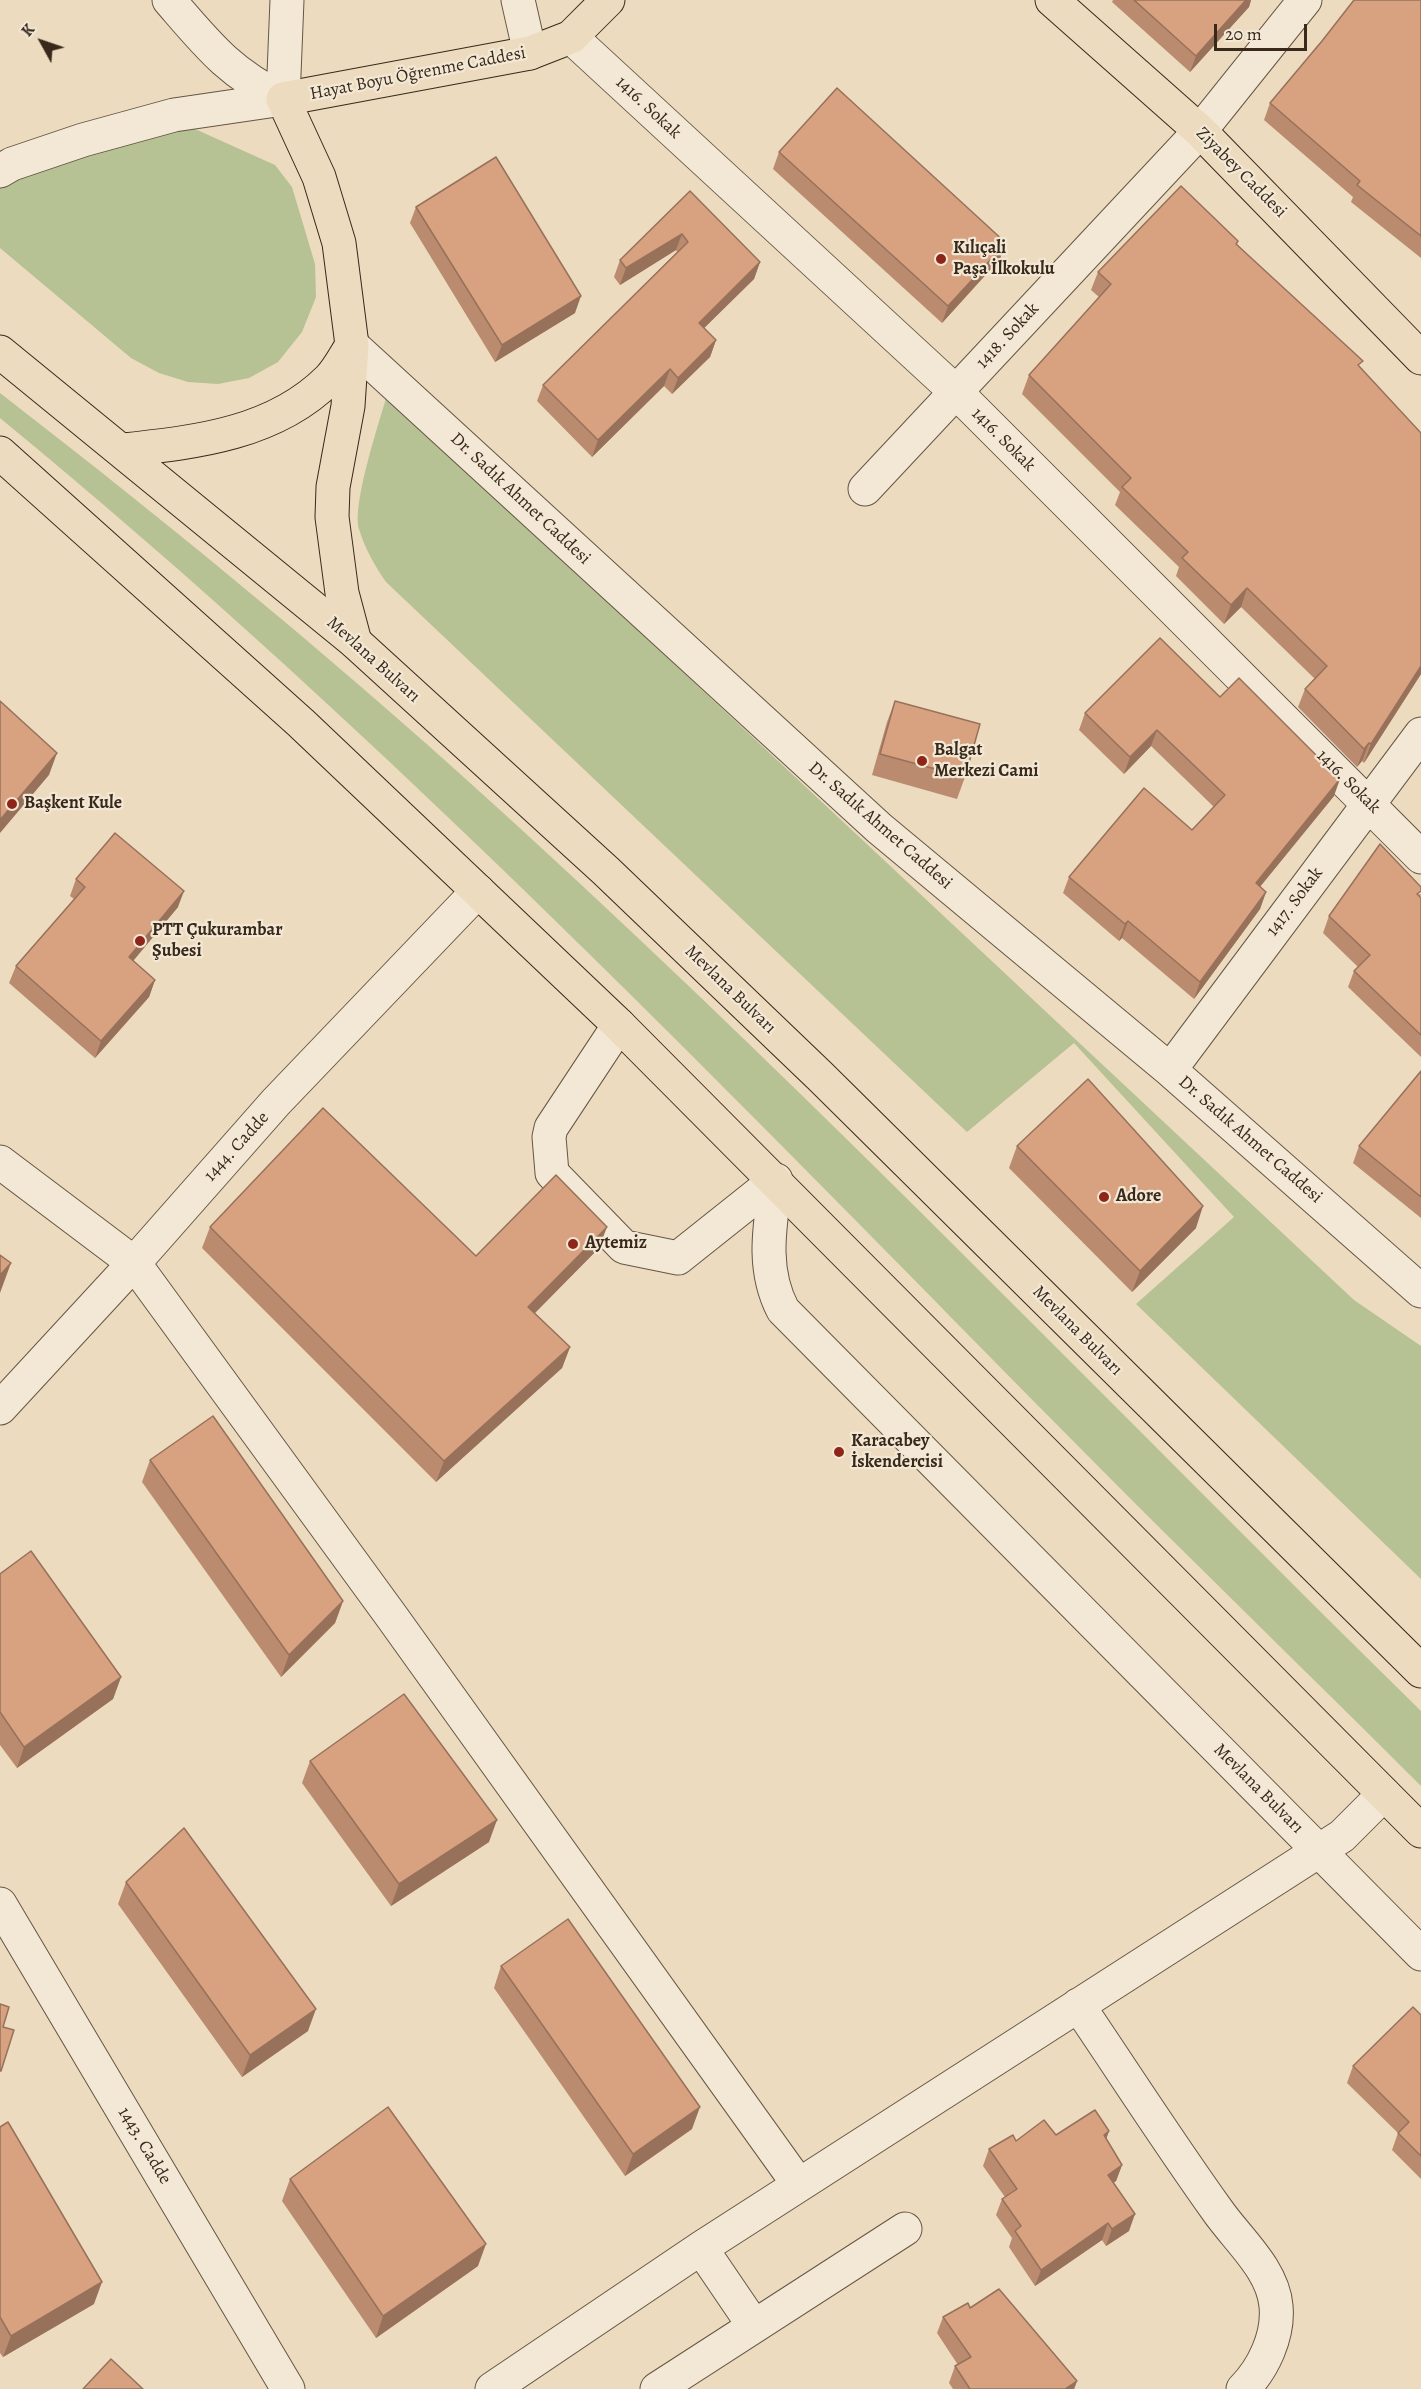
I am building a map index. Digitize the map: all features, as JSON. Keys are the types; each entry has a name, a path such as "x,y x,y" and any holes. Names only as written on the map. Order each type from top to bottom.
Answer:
{"main road":[{"name":"Hayat Boyu Öğrenme Caddesi","path":"283,99 530,53 571,37 608,0"},
{"name":"Ziyabey Caddesi","path":"1052,0 1200,131 1421,357"},
{"path":"283,99 319,177 339,243 352,345 348,406 333,487 332,517 342,593 355,642"},
{"path":"124,450 194,442 235,433 269,419 300,403 330,378 352,345"},
{"name":"Mevlana Bulvarı","path":"0,352 124,450 355,642 606,871 820,1077 1421,1671"},
{"path":"0,453 301,723 619,1025 776,1180 1421,1831"}],"street":[{"path":"170,0 215,53 251,84 283,99"},
{"path":"283,99 287,0"},
{"path":"518,0 530,53"},
{"name":"1418. Sokak","path":"865,489 1200,131 1305,0"},
{"name":"1416. Sokak","path":"571,37 956,392 1421,857"},
{"path":"0,171 12,164 83,140 174,115 283,99"},
{"name":"Dr. Sadık Ahmet Caddesi","path":"352,345 879,828 1170,1070 1421,1291"},
{"name":"1417. Sokak","path":"1170,1070 1421,734"},
{"name":"1444. Cadde","path":"0,1408 134,1263 276,1102 478,891"},
{"path":"619,1025 551,1128 549,1137 552,1173 624,1247 678,1258 776,1180"},
{"path":"0,1162 134,1263 392,1617 799,2186"},
{"name":"Mevlana Bulvarı","path":"776,1180 767,1252 773,1293 783,1310 1421,1954"},
{"path":"492,2389 701,2248 1342,1836 1384,1794"},
{"name":"1443. Cadde","path":"0,1904 288,2389"},
{"path":"1078,2005 1217,2211 1265,2272 1276,2306 1274,2339 1253,2379 1243,2389"},
{"path":"657,2389 905,2229"},
{"path":"701,2248 754,2325"}],"green space":[{"path":"195,129 275,165 292,187 315,264 316,297 302,332 278,362 249,378 218,384 188,382 159,373 131,358 0,248 0,188 42,168 150,132"},
{"path":"0,393 201,552 396,717 638,938 864,1156 1421,1711 1421,1786 1131,1499 693,1056 423,793 144,539 0,418"},
{"path":"387,395 1354,1300 1421,1346 1421,1579 1136,1304 1234,1217 1074,1043 967,1132 386,582 364,543 358,517 367,463"}],"building":[{"path":"1134,0 1246,0 1196,56"},
{"path":"1354,0 1421,0 1421,236 1357,185 1360,181 1270,103"},
{"path":"837,88 1006,243 948,306 779,152"},
{"path":"496,157 581,296 502,345 416,207"},
{"path":"1181,186 1238,241 1236,244 1363,361 1358,365 1421,433 1421,666 1371,744 1369,743 1364,749 1305,689 1327,666 1247,588 1231,605 1182,558 1188,552 1122,487 1131,478 1029,375 1111,284 1098,272"},
{"path":"690,191 760,262 699,323 716,340 678,378 670,369 598,440 543,385 688,242 682,234 626,268 620,260"},
{"path":"1160,638 1220,697 1239,678 1340,779 1256,883 1266,892 1200,982 1128,921 1125,924 1069,877 1144,788 1192,830 1225,795 1157,730 1130,757 1085,713"},
{"path":"0,701 57,753 0,820"},
{"path":"895,701 980,724 965,777 880,754"},
{"path":"115,833 184,891 129,957 155,980 101,1041 16,966 85,887 76,879"},
{"path":"1380,844 1421,887 1421,891 1417,894 1421,898 1421,1035 1354,971 1370,955 1329,916"},
{"path":"1421,1071 1421,1197 1359,1146"},
{"path":"1088,1079 1203,1206 1140,1271 1017,1146"},
{"path":"323,1108 476,1256 556,1175 607,1227 528,1307 570,1347 444,1461 210,1227"},
{"path":"0,1255 11,1263 0,1275"},
{"path":"213,1416 343,1601 289,1655 150,1460"},
{"path":"31,1551 121,1677 24,1747 0,1712 0,1574"},
{"path":"404,1694 497,1820 399,1884 310,1761"},
{"path":"184,1828 316,2009 250,2055 126,1882"},
{"path":"568,1919 700,2107 633,2154 501,1966"},
{"path":"0,2004 9,2007 3,2027 14,2030 1,2071 0,2071"},
{"path":"1413,2007 1421,2015 1421,2156 1398,2133 1409,2122 1353,2066"},
{"path":"388,2107 486,2244 383,2316 290,2179"},
{"path":"1095,2110 1109,2131 1104,2135 1122,2165 1108,2175 1135,2214 1112,2229 1108,2223 1041,2270 1015,2231 1021,2226 1002,2199 1017,2189 989,2149 1013,2135 1016,2141 1044,2120 1056,2135"},
{"path":"8,2122 102,2282 11,2336 0,2317 0,2127"},
{"path":"999,2289 1077,2381 1065,2389 970,2389 955,2366 971,2357 943,2317 968,2303 970,2308"},
{"path":"111,2359 143,2389 83,2389"}],"place":[{"name":"Kılıçali Paşa İlkokulu","path":"941,259"},
{"name":"Balgat Merkezi Cami","path":"922,761"},
{"name":"Başkent Kule","path":"12,804"},
{"name":"PTT Çukurambar Şubesi","path":"140,941"},
{"name":"Adore","path":"1104,1197"},
{"name":"Aytemiz","path":"573,1244"},
{"name":"Karacabey İskendercisi","path":"839,1452"}]}
